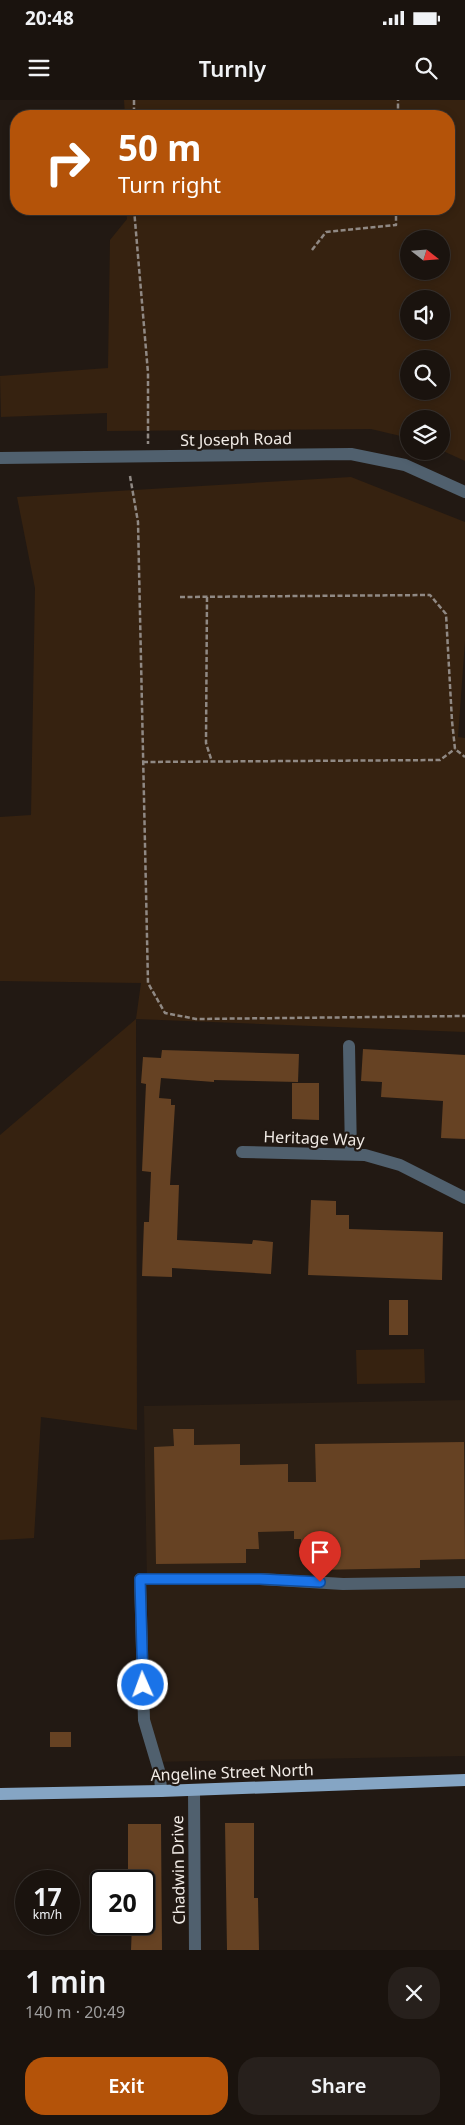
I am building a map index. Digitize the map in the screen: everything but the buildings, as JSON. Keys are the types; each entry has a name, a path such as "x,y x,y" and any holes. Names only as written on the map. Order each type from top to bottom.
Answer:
{"main road":[{"name":"Angeline Street North","path":"0,1794 161,1791 465,1780"}],"street":[{"name":"St Joseph Road","path":"0,458 351,454 405,465 465,492"},
{"path":"349,1046 352,1154"},
{"name":"Heritage Way","path":"242,1152 365,1155 400,1165 465,1198"},
{"path":"161,1791 160,1774 144,1720 140,1579 260,1579 343,1584 465,1582"},
{"name":"Chadwin Drive","path":"194,1790 195,1950"}],"path":[{"path":"135,215 148,373 149,437 146,456"},
{"path":"312,250 326,232 396,225 396,215"},
{"path":"130,476 138,522 148,983 165,1014 196,1019 465,1016"},
{"path":"180,597 430,595 446,614 455,749 465,757"},
{"path":"207,597 206,744 212,762"},
{"path":"143,762 440,760 455,749"}],"shaded area":[{"path":"124,100 465,100 465,461 450,454 450,410 400,410 400,436 371,429 107,431 107,413 1,417 0,376 108,368 110,240 127,219 127,215 455,215 455,110 125,110"},
{"path":"351,477 465,522 465,641 458,737 465,738 465,1032 136,1019 141,983 0,981 0,817 31,815 35,588 17,497"},
{"path":"136,1019 137,1430 41,1417 34,1538 0,1540 0,1135"},
{"path":"424,1349 425,1383 357,1384 356,1350"},
{"path":"465,1400 465,1756 150,1762 144,1406"}],"route":[{"path":"143,1685 140,1579 260,1579 320,1582"}]}
